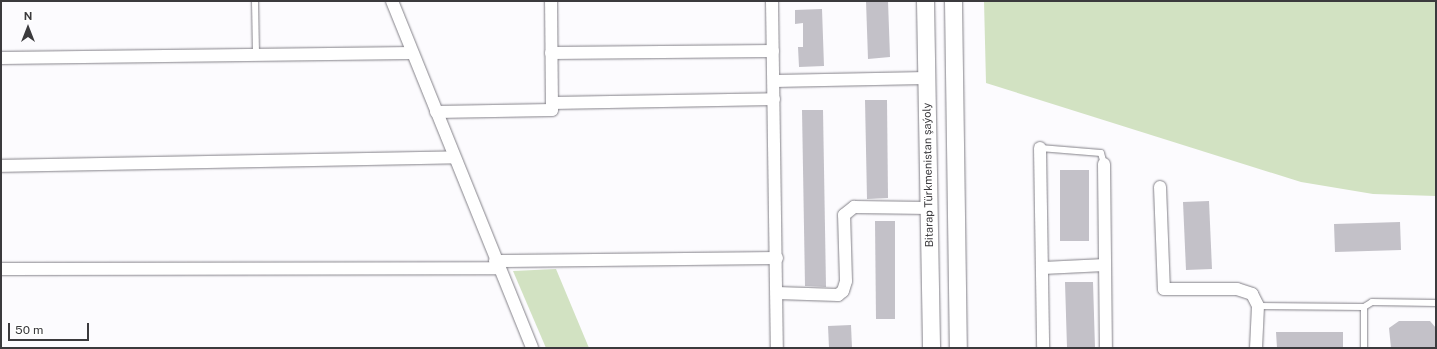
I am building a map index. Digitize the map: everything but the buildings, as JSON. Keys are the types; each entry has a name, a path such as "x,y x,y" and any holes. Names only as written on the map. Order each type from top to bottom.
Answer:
{"main road":[{"name":"Bitarap Türkmenistan şaýoly","path":"925,1 931,348"},
{"path":"953,1 958,348"}],"street":[{"path":"392,1 532,348"},
{"path":"436,112 552,110 551,1"},
{"path":"772,1 777,258 777,348"},
{"path":"552,53 773,51"},
{"path":"1,58 412,53"},
{"path":"774,81 926,78"},
{"path":"552,103 774,99"},
{"path":"1040,148 1044,348"},
{"path":"1,166 454,157"},
{"path":"1104,164 1106,348"},
{"path":"1160,187 1164,289 1237,288 1252,294 1258,306 1256,348"},
{"path":"777,293 838,295 843,291 846,281 844,215 854,207 929,208"},
{"path":"1,269 497,264 777,258"},
{"path":"1042,268 1105,266"}],"lane":[{"path":"255,1 256,55"},
{"path":"1040,148 1101,153 1104,164"},
{"path":"1258,306 1364,307 1372,302 1436,303"},
{"path":"1364,307 1364,348"}],"green space":[{"path":"984,1 1436,1 1436,196 1373,194 1301,182 986,83"},
{"path":"556,269 589,348 546,348 513,271"}]}
